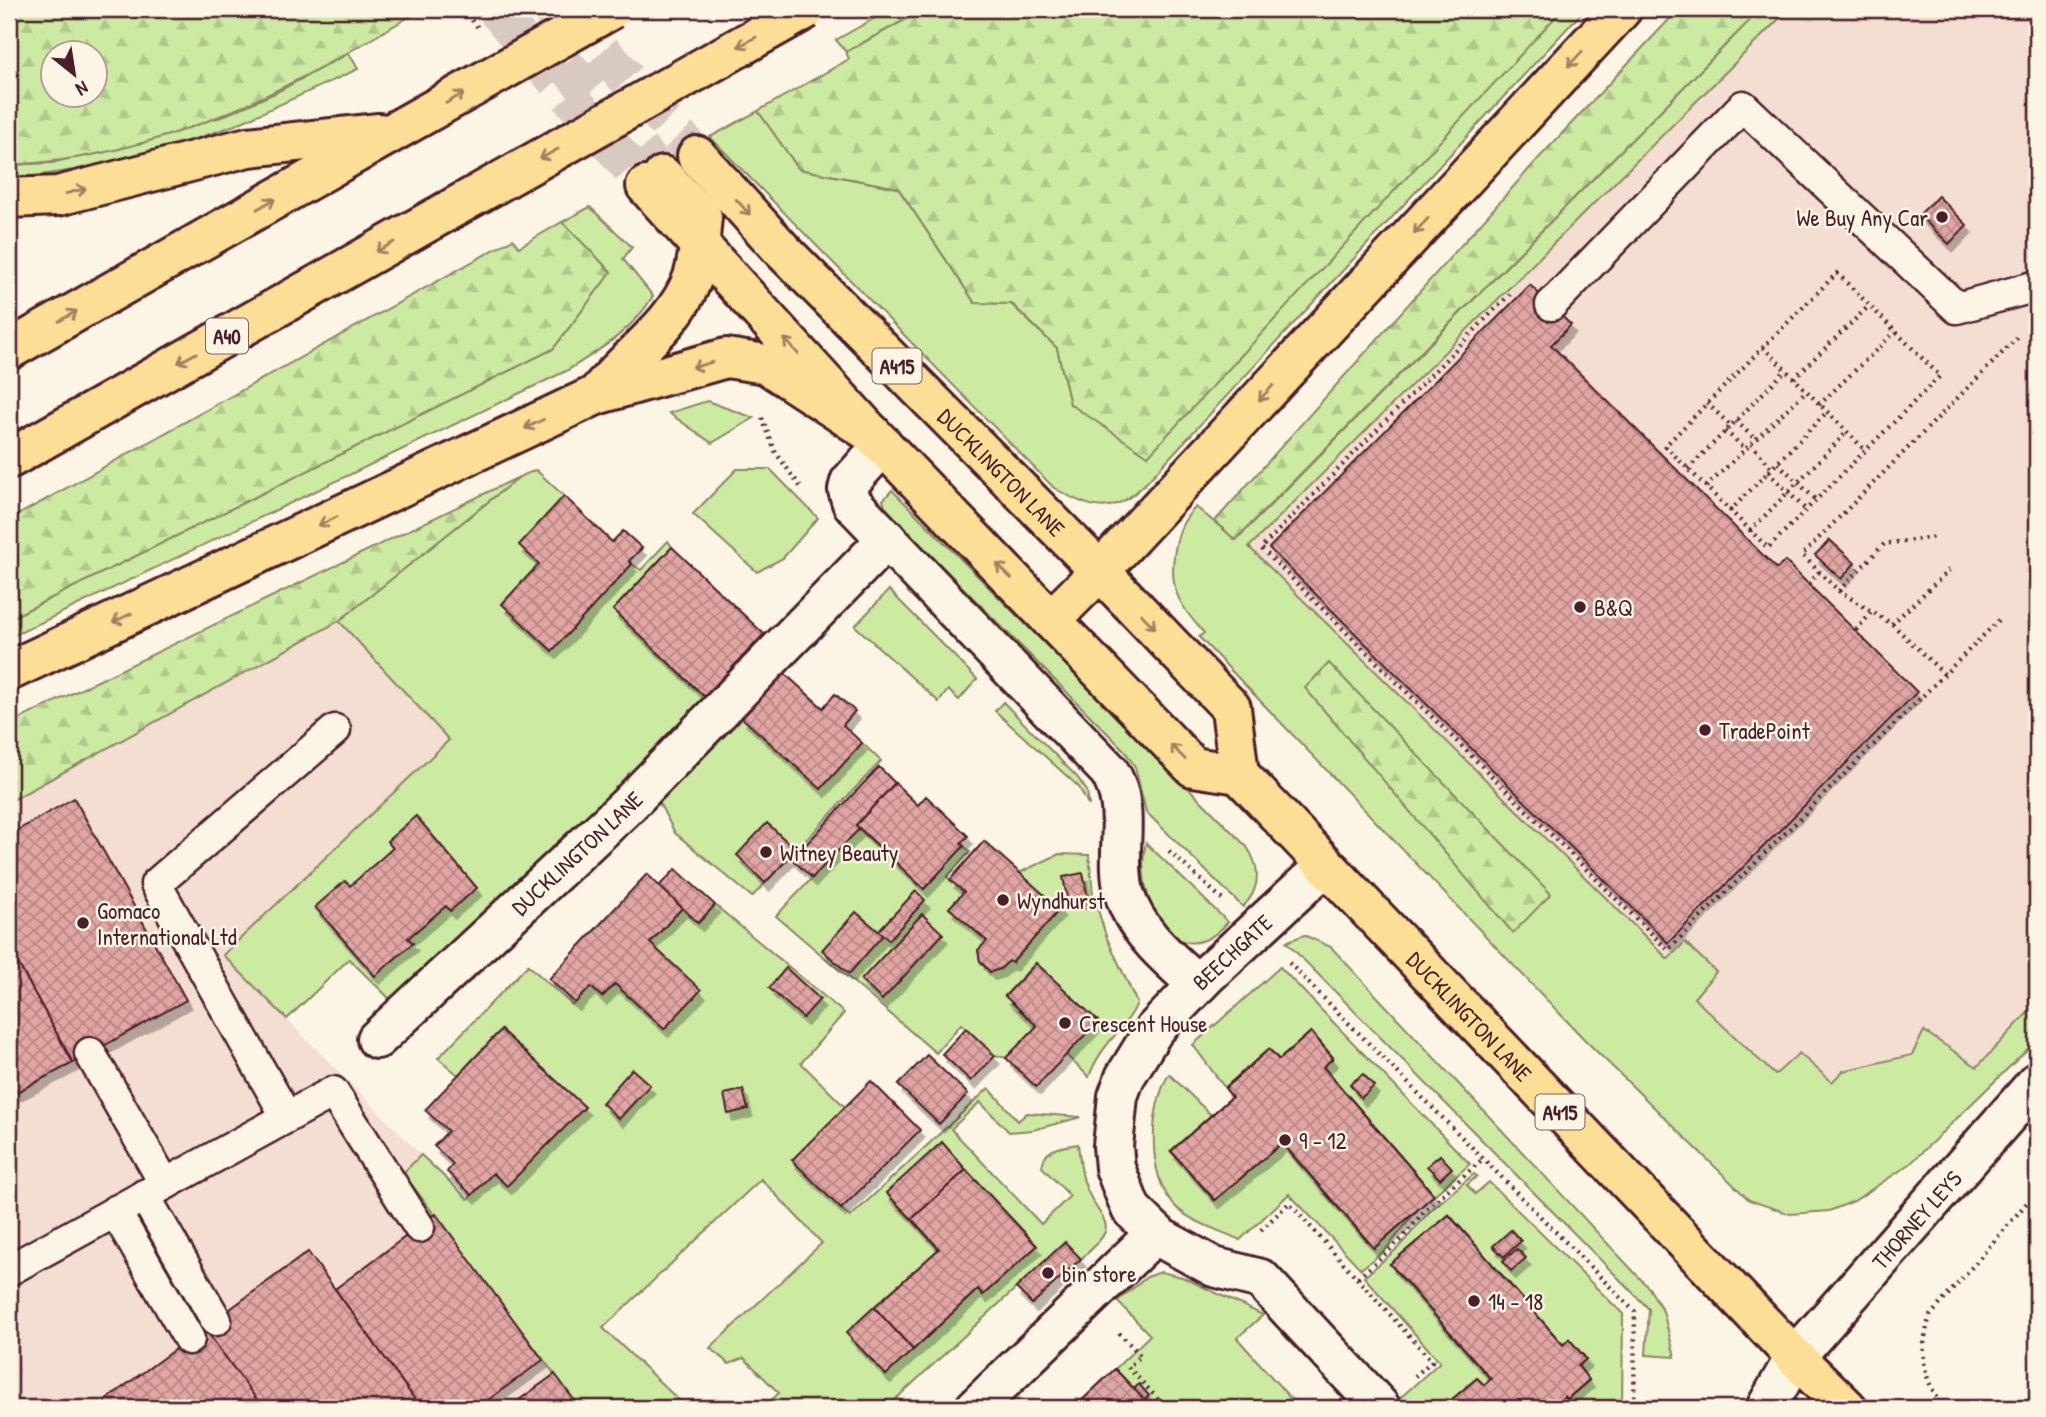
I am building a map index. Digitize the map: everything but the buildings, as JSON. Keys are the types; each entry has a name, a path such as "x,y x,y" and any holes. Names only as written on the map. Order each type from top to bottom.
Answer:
{"main road":[{"path":"9,350 612,9"},
{"name":"A40","path":"9,458 807,9"},
{"path":"1051,620 1100,571 1622,9"},
{"path":"9,198 58,196 248,147 395,131"},
{"name":"DUCKLINGTON LANE","path":"697,156 783,251 1100,571 1231,708 1240,774 1795,1357 1847,1408"},
{"path":"596,395 615,371 675,311 692,279 702,217 655,181"},
{"path":"699,244 877,439 1193,767 1240,774"},
{"path":"9,671 596,395 726,358 766,364 877,439"}],"street":[{"path":"877,439 848,490 852,503 1100,759 1115,781 1122,807 1122,877 1129,905 1161,951 1197,984"},
{"name":"DUCKLINGTON LANE","path":"377,1039 626,807 887,539"},
{"name":"BEECHGATE","path":"1325,866 1197,984 1154,1030 1125,1077 1117,1101 1113,1146 1121,1188 1132,1209 1156,1233 1175,1247 1214,1267 1261,1279 1380,1406"},
{"name":"THORNEY LEYS","path":"1766,1408 1795,1357 2037,1082"},
{"path":"975,1408 1156,1233"}],"lane":[{"path":"1551,305 1743,106 1957,308 2037,286"},
{"path":"286,1116 156,884 335,730"},
{"path":"90,1053 216,1320"},
{"path":"9,1270 333,1091 419,1227"},
{"path":"115,1211 189,1339"}],"path":[{"path":"1837,273 1895,332 1940,376 1768,548 1665,446 1837,273"},
{"path":"1513,291 1261,548 1668,950 2000,619"},
{"path":"1794,379 1869,306"},
{"path":"1944,674 1892,624 1839,591 1802,555 2027,328"},
{"path":"1819,405 1895,332"},
{"path":"1763,347 1865,450"},
{"path":"1688,468 1786,370"},
{"path":"1706,487 1805,391"},
{"path":"1707,403 1731,426"},
{"path":"757,407 784,466 809,496"},
{"path":"1730,511 1827,412"},
{"path":"1736,421 1755,439"},
{"path":"1725,431 1746,449"},
{"path":"1750,531 1847,432"},
{"path":"1751,444 1788,492 1806,510"},
{"path":"1778,463 1816,499"},
{"path":"1714,507 1719,499"},
{"path":"1839,591 1884,544 1934,537"},
{"path":"1892,624 1949,570"},
{"path":"1808,584 1819,572"},
{"path":"1856,630 1873,611"},
{"path":"1122,807 1256,929 1634,1312 1634,1408"},
{"path":"1357,1278 1402,1239 1425,1210 1483,1159"},
{"path":"1945,1408 1929,1388 1925,1374 1926,1329 1930,1316 2037,1191"},
{"path":"1252,1237 1289,1203 1432,1361 1380,1406"},
{"path":"1111,1326 1140,1356 1128,1367 1166,1408"}],"shaded area":[{"path":"1761,9 2037,9 2037,1003 1977,1067 1847,1180 1235,540"},
{"path":"339,621 449,740 223,955 421,1155 687,1408 9,1408 9,802"}],"green space":[{"path":"9,9 422,9 324,66 225,114 121,149 66,160 9,165"},
{"path":"891,9 925,9 846,52 836,40"},
{"path":"925,9 1563,9 1148,456 1070,404 1057,348 1012,304 975,303 898,188 799,169 758,111 849,59 846,52"},
{"path":"1563,9 1585,9 1147,482 1123,501 1103,507 1081,502 1054,488 710,137 758,111 799,169 898,188 975,303 1011,304 1057,348 1070,404"},
{"path":"1679,9 1761,9 1235,540 1215,521 1538,159"},
{"path":"1761,9 1789,9 1249,547 1668,959 1685,942 1716,972 1694,998 1775,1075 1799,1053 1832,1082 1843,1071 1912,1055 1924,1031 1977,1067 2037,1003 2037,1040 1910,1164 1854,1201 1829,1211 1790,1214 1749,1200 1587,1042 1199,637 1204,633 1177,595 1173,575 1180,532 1184,521 1196,507 1236,540"},
{"path":"349,53 358,69 235,125 106,165 9,180 9,165 52,163 221,117 275,93"},
{"path":"590,207 632,247 623,259 653,296 636,319 604,346 568,370 9,638 9,619 553,349 611,272 562,222"},
{"path":"562,222 611,272 553,349 9,619 9,520 513,239 519,247"},
{"path":"707,401 754,418 712,443 669,413"},
{"path":"737,469 770,469 818,518 783,558 757,572 693,514"},
{"path":"536,470 564,496 539,564 502,604 552,650 632,564 641,570 668,541 672,547 613,610 704,697 764,634 769,638 675,740 393,1002 349,959 287,1019 223,955 449,740 339,621 519,477","holes":["387,841 451,910 446,906 408,938 412,944 375,976 315,907 345,882 350,886 393,848"]},
{"path":"519,477 339,621 9,802 9,724"},
{"path":"892,490 1247,847 1255,863 1257,878 1253,893 1243,907 1146,812 1135,767 1124,750 886,510 883,500"},
{"path":"889,590 977,679 959,700 948,690 939,702 855,626"},
{"path":"1329,663 1551,894 1513,933 1305,688"},
{"path":"777,667 821,788 862,743 881,761 752,897 675,833 656,797"},
{"path":"1003,702 1077,777 1087,791 1089,806 1079,787 995,711"},
{"path":"859,829 924,889 964,846 970,852 947,877 964,892 949,908 987,941 978,951 980,961 990,972 1000,969 1009,961 1012,963 1060,909 1019,873 1059,854 1089,855 1093,894 1106,936 1137,1003 1100,1055 1089,1077 1066,1055 1097,1020 1036,963 1005,996 1037,1026 1006,1058 995,1055 961,1024 936,1053 776,916"},
{"path":"1146,843 1228,922 1208,938 1190,942 1175,937 1162,924 1145,885 1143,863"},
{"path":"715,905 844,1013 801,1063 845,1107 792,1160 850,1217 989,1088 1018,1121 1027,1113 1081,1117 1033,1130 1009,1132 980,1102 951,1129 1041,1224 1070,1196 1042,1167 1043,1160 1055,1149 1078,1144 1084,1182 1105,1223 1105,1230 1094,1247 1081,1259 1065,1243 886,1408 773,1408 768,1403 779,1393 744,1358 729,1364 710,1348 822,1243 761,1179 603,1328 687,1408 580,1408 403,1173 421,1155 468,1199 493,1173 507,1185 585,1107 501,1030 458,1075 438,1058 528,965 572,1005 591,987 602,997 615,984 664,1029 700,990 650,943 682,908 698,923","holes":["942,1143 1036,1246 984,1294 978,1289 885,1375 847,1333 939,1249 887,1193"]},
{"path":"1304,935 1331,947 1649,1288 1663,1311 1675,1357 1646,1355 1649,1309 1286,942"},
{"path":"1280,967 1470,1164 1434,1195 1323,1067 1333,1057 1311,1032 1279,1060 1269,1049 1225,1088 1193,1045"},
{"path":"1169,1074 1211,1115 1171,1151 1214,1200 1282,1143 1373,1248 1419,1208 1387,1248 1361,1269 1289,1194 1240,1240 1196,1221 1173,1204 1165,1191 1155,1158 1158,1104"},
{"path":"1474,1174 1477,1176 1467,1185 1475,1194 1489,1182 1623,1314 1622,1408 1550,1408 1589,1380 1578,1366 1586,1359 1568,1340 1563,1345 1449,1215 1391,1264 1491,1379 1484,1385 1477,1378 1442,1408 1389,1408 1440,1362 1364,1277 1399,1247 1431,1210"},
{"path":"1161,1272 1182,1277 1263,1315 1237,1338 1299,1408 1152,1408 1144,1400 1149,1395 1139,1385 1134,1389 1115,1369 1150,1335 1117,1301 1147,1277"}],"tunnel":[{"path":"495,9 646,186"},
{"path":"554,9 562,61 663,176"},
{"path":"564,9 697,156"}],"place":[{"name":"We Buy Any Car","path":"1942,217"},
{"name":"B&Q","path":"1580,607"},
{"name":"TradePoint","path":"1705,730"},
{"name":"Witney Beauty","path":"766,852"},
{"name":"Wyndhurst","path":"1003,900"},
{"name":"Gomaco International Ltd","path":"83,923"},
{"name":"Crescent House","path":"1065,1023"},
{"name":"9 - 12","path":"1285,1140"},
{"name":"bin store","path":"1048,1273"},
{"name":"14 - 18","path":"1474,1301"}]}
